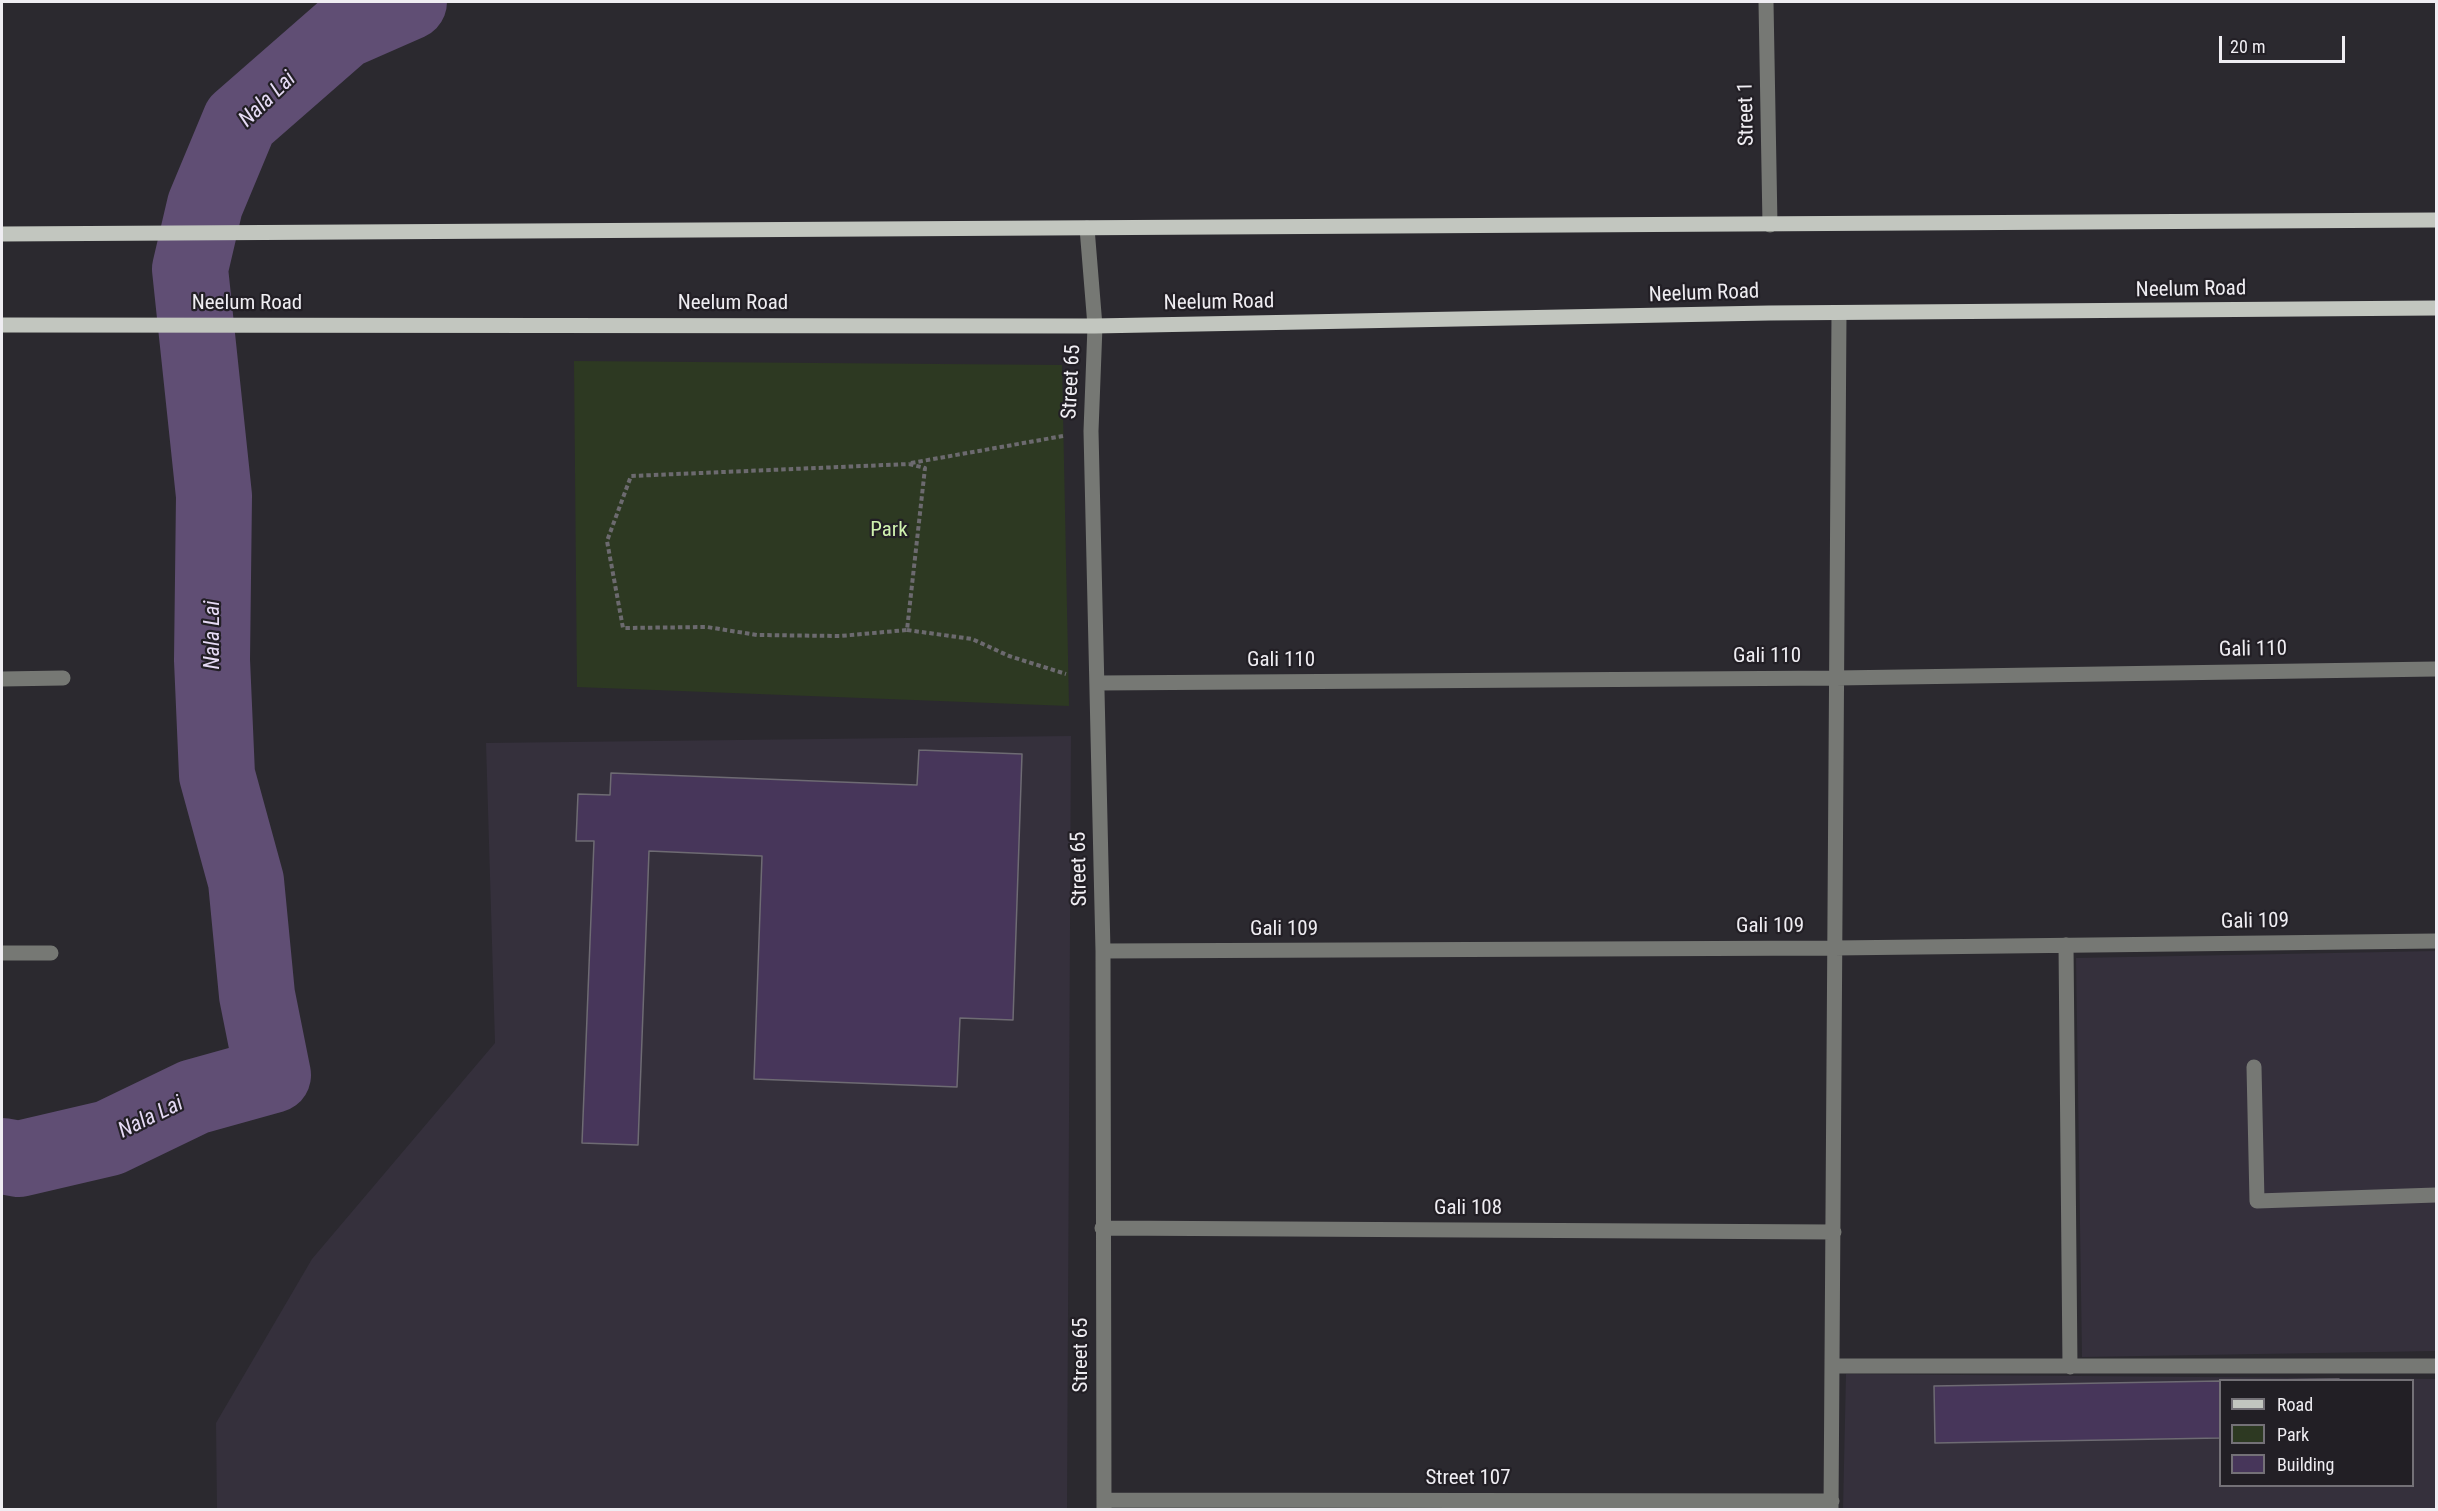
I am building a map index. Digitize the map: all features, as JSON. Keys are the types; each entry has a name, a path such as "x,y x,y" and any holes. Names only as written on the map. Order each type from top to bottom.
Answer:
{"main road":[{"path":"2,234 2436,220"},
{"name":"Neelum Road","path":"2,325 1095,326 1839,314 2436,308"}],"street":[{"name":"Street 1","path":"1766,2 1770,225"},
{"name":"Street 65","path":"1086,228 1095,326 1090,431 1103,951 1104,1505"},
{"path":"1832,1505 1839,314"},
{"name":"Gali 110","path":"1098,683 1836,678 2436,669"},
{"path":"2,679 63,678"},
{"name":"Gali 109","path":"1103,951 1834,948 2436,941"},
{"path":"2066,945 2070,1367"},
{"path":"2,953 51,953"},
{"path":"2254,1068 2257,1201 2436,1195"},
{"name":"Gali 108","path":"1102,1227 1834,1232"},
{"path":"1833,1366 2436,1366"},
{"name":"Street 107","path":"1104,1505 1832,1505"}],"path":[{"path":"1090,431 909,464 631,476 607,541 623,628 707,627 757,635 816,636 907,630 972,639 1009,656 1098,683"},
{"path":"907,630 925,468 909,464"}],"shaded area":[{"path":"1071,736 1067,1509 217,1509 216,1423 312,1259 495,1043 486,743"},
{"path":"2436,951 2436,1351 2082,1357 2076,958"},
{"path":"1846,1374 2436,1379 2436,1509 1843,1510"}],"green space":[{"name":"Park","path":"574,361 1062,365 1069,706 577,687"}],"building":[{"path":"919,750 1022,754 1013,1020 960,1018 957,1087 754,1079 762,856 649,851 638,1145 582,1143 594,841 576,841 578,794 610,795 611,773 917,785"},
{"path":"2219,1381 2219,1438 1935,1443 1934,1386"}],"waterway":[{"name":"Nala Lai","path":"2,1156 19,1159 109,1138 194,1097 273,1075 257,995 246,881 217,775 212,660 214,496 190,269 205,205 240,121 343,31 409,2"}]}
